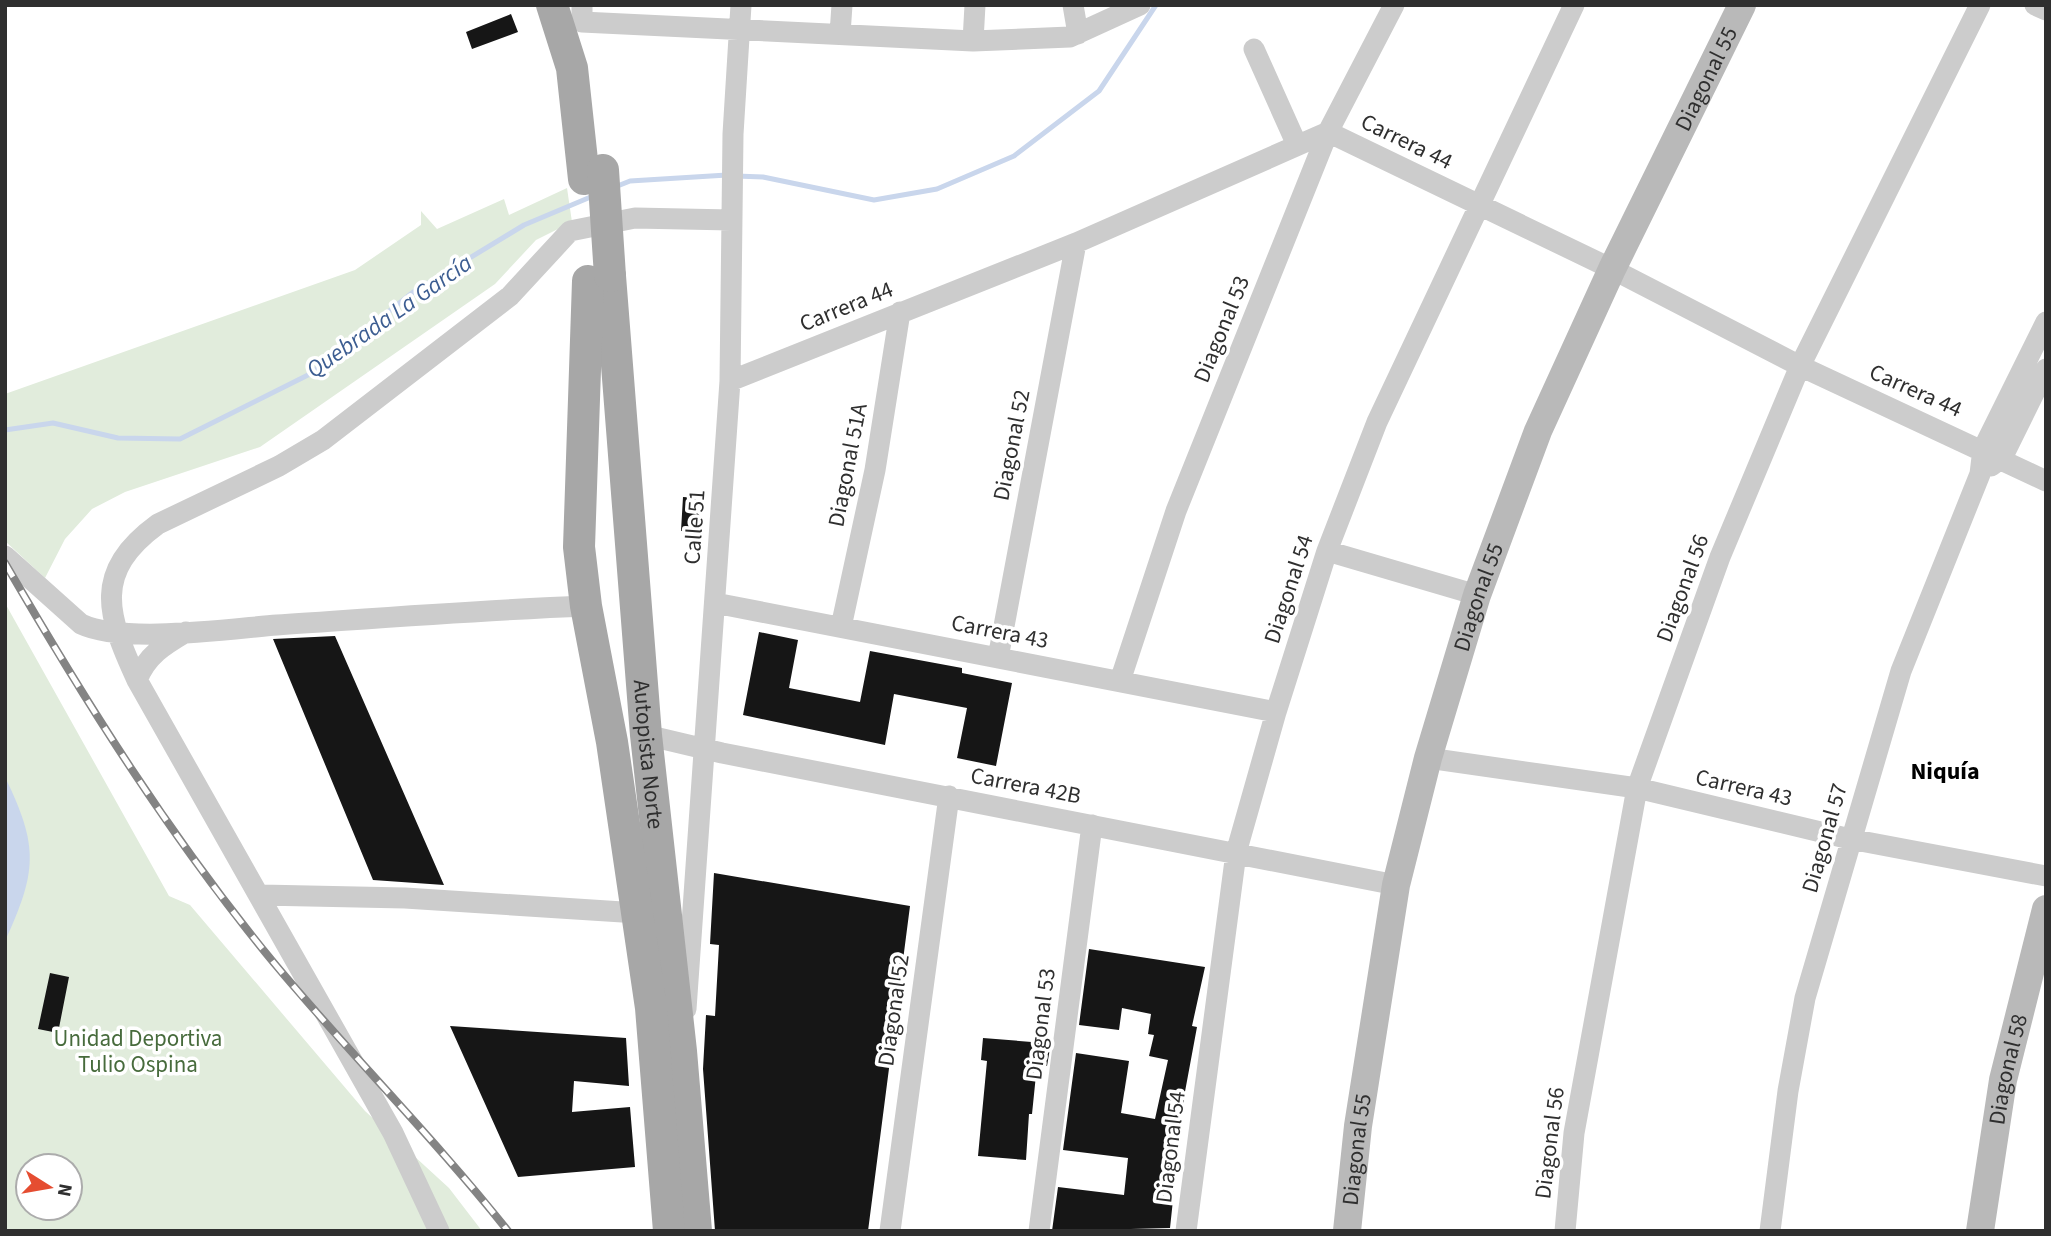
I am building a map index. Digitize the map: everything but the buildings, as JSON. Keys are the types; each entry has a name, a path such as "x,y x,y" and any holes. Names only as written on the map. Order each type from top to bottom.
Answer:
{"main road":[{"path":"552,5 572,68 593,175"},
{"path":"580,11 596,95 593,175 599,279"},
{"name":"Autopista Norte","path":"599,279 579,484 579,547 586,606 612,742 651,1008 669,1231"},
{"name":"Autopista Norte","path":"599,279 681,1051 696,1231"}],"street":[{"name":"Calle 51","path":"681,1051 689,987 730,381 733,134 741,5"},
{"path":"840,34 842,5"},
{"path":"973,41 975,5"},
{"path":"1073,5 1078,34"},
{"path":"580,11 739,29 973,41 1070,37 1140,5"},
{"name":"Diagonal 53","path":"1120,681 1176,511 1328,132 1394,5"},
{"name":"Diagonal 54","path":"1186,1231 1236,853 1276,712 1327,551 1377,422 1574,5"},
{"name":"Diagonal 55","path":"1347,1231 1358,1126 1396,885 1428,758 1477,595 1538,431 1612,269 1742,5"},
{"name":"Diagonal 56","path":"1564,1231 1574,1133 1637,788 1720,557 1800,366 1980,5"},
{"path":"2035,5 2046,10"},
{"path":"1254,49 1297,145"},
{"name":"Carrera 44","path":"730,381 1076,243 1328,132 1612,269 1800,366 2046,481"},
{"path":"439,1231 393,1133 261,895 137,680 109,605 113,582 123,555 137,540 158,524 279,466 323,440 510,296 569,231 635,218 731,220"},
{"name":"Diagonal 52","path":"998,658 1076,243"},
{"name":"Diagonal 51A","path":"841,626 875,470 900,312"},
{"name":"Diagonal 57","path":"1992,454 2046,321"},
{"name":"Diagonal 57","path":"1770,1231 1786,1103 1805,998 1901,671 1980,474 2046,369"},
{"path":"1327,551 1477,595"},
{"path":"5,556 81,624 91,629 118,633 586,606"},
{"name":"Carrera 43","path":"715,603 1276,712"},
{"path":"137,680 142,668 161,646 188,631"},
{"name":"Carrera 42B","path":"646,735 1396,885"},
{"name":"Carrera 43","path":"1428,758 1637,788 1850,839 2046,876"},
{"name":"Diagonal 52","path":"890,1231 948,796"},
{"name":"Diagonal 53","path":"1039,1231 1092,825"},
{"path":"261,895 405,898 638,913"},
{"name":"Diagonal 58","path":"1980,1231 2003,1080 2046,909"}],"green space":[{"path":"567,188 572,222 536,240 495,284 260,447 125,492 92,509 65,539 45,578 5,541 5,394 355,270 421,225 421,211 437,229 504,199 509,215"},
{"name":"Unidad Deportiva Tulio Ospina","path":"5,603 169,896 190,905 365,1111 449,1188 482,1231 5,1231"}],"water":[{"path":"5,777 24,822 30,859 23,896 5,941"}],"waterway":[{"name":"Quebrada La García","path":"736,176 763,177 874,200 937,189 1014,156 1099,91 1156,5"},
{"name":"Quebrada La García","path":"615,187 630,181 727,175"},
{"name":"Quebrada La García","path":"5,430 53,423 118,438 180,439 310,374 412,293 524,225 593,196"}],"railway":[{"path":"5,563 131,769 236,916 303,997 508,1231"}],"district":[{"name":"Niquía","path":"1945,771"}]}
